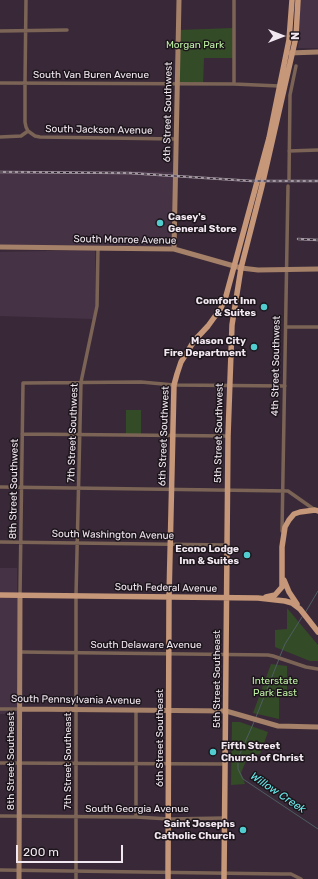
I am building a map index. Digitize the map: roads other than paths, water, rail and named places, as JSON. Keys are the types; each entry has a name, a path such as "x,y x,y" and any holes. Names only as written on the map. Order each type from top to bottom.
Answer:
{"main road":[{"path":"234,267 269,138 290,32 292,0"},
{"path":"241,268 293,53 296,37 298,0"},
{"name":"6th Street Southwest","path":"169,597 174,385 181,362 187,352 221,308 234,267"},
{"name":"5th Street Southwest","path":"226,598 229,386 232,325 241,268"},
{"path":"258,598 275,595 281,590 282,547 285,527 289,520 294,514 316,510"},
{"path":"282,573 289,592 300,609"},
{"name":"South Federal Avenue","path":"0,595 258,598 285,601 292,603 300,609 318,632"},
{"name":"6th Street Southeast","path":"168,879 169,597"},
{"name":"5th Street Southeast","path":"224,879 226,598"}],"street":[{"path":"0,137 21,136 28,131 25,122 26,0"},
{"name":"6th Street Southwest","path":"174,249 179,0"},
{"path":"234,0 234,84"},
{"path":"0,31 67,30"},
{"path":"286,53 318,52"},
{"path":"289,179 290,95 296,66"},
{"name":"South Van Buren Avenue","path":"0,83 234,84 279,86"},
{"name":"South Jackson Avenue","path":"28,131 35,136 40,137 176,139"},
{"path":"289,151 318,150"},
{"name":"4th Street Southwest","path":"282,547 288,186"},
{"name":"South Monroe Avenue","path":"0,247 174,249 241,268 258,270 318,269"},
{"name":"7th Street Southwest","path":"76,596 81,382 97,306 98,248"},
{"path":"286,327 318,327"},
{"path":"81,382 285,386"},
{"name":"8th Street Southwest","path":"20,595 23,383 81,382"},
{"path":"22,434 228,436"},
{"path":"0,487 282,491 288,492 316,510"},
{"name":"South Washington Avenue","path":"0,542 226,545"},
{"name":"8th Street Southeast","path":"19,879 20,595"},
{"name":"7th Street Southeast","path":"76,596 76,879"},
{"name":"South Delaware Avenue","path":"20,652 226,654 273,656 306,667 318,669"},
{"name":"South Pennsylvania Avenue","path":"0,709 168,710 226,712 278,726 318,727"},
{"path":"136,710 136,817"},
{"path":"0,763 225,764"},
{"name":"South Georgia Avenue","path":"0,816 136,817 169,819 225,818"},
{"path":"0,870 291,874 301,879"},
{"path":"282,874 282,879"}],"waterway":[{"name":"Willow Creek","path":"305,613 318,591"},
{"name":"Willow Creek","path":"280,656 285,644 302,617"},
{"name":"Willow Creek","path":"256,717 279,659"},
{"name":"Willow Creek","path":"254,722 238,758 238,769 243,779 318,829"}],"railway":[{"path":"0,172 129,173 252,181 318,181"},
{"path":"298,239 318,240"}],"place":[{"name":"Casey's General Store","path":"160,223"},
{"name":"Comfort Inn & Suites","path":"264,307"},
{"name":"Mason City Fire Department","path":"254,347"},
{"name":"Econo Lodge Inn & Suites","path":"247,555"},
{"name":"Fifth Street Church of Christ","path":"213,752"},
{"name":"Saint Josephs Catholic Church","path":"243,830"}],"park label":[{"name":"Morgan Park","path":"195,45"},
{"name":"Interstate Park East","path":"275,686"}]}
